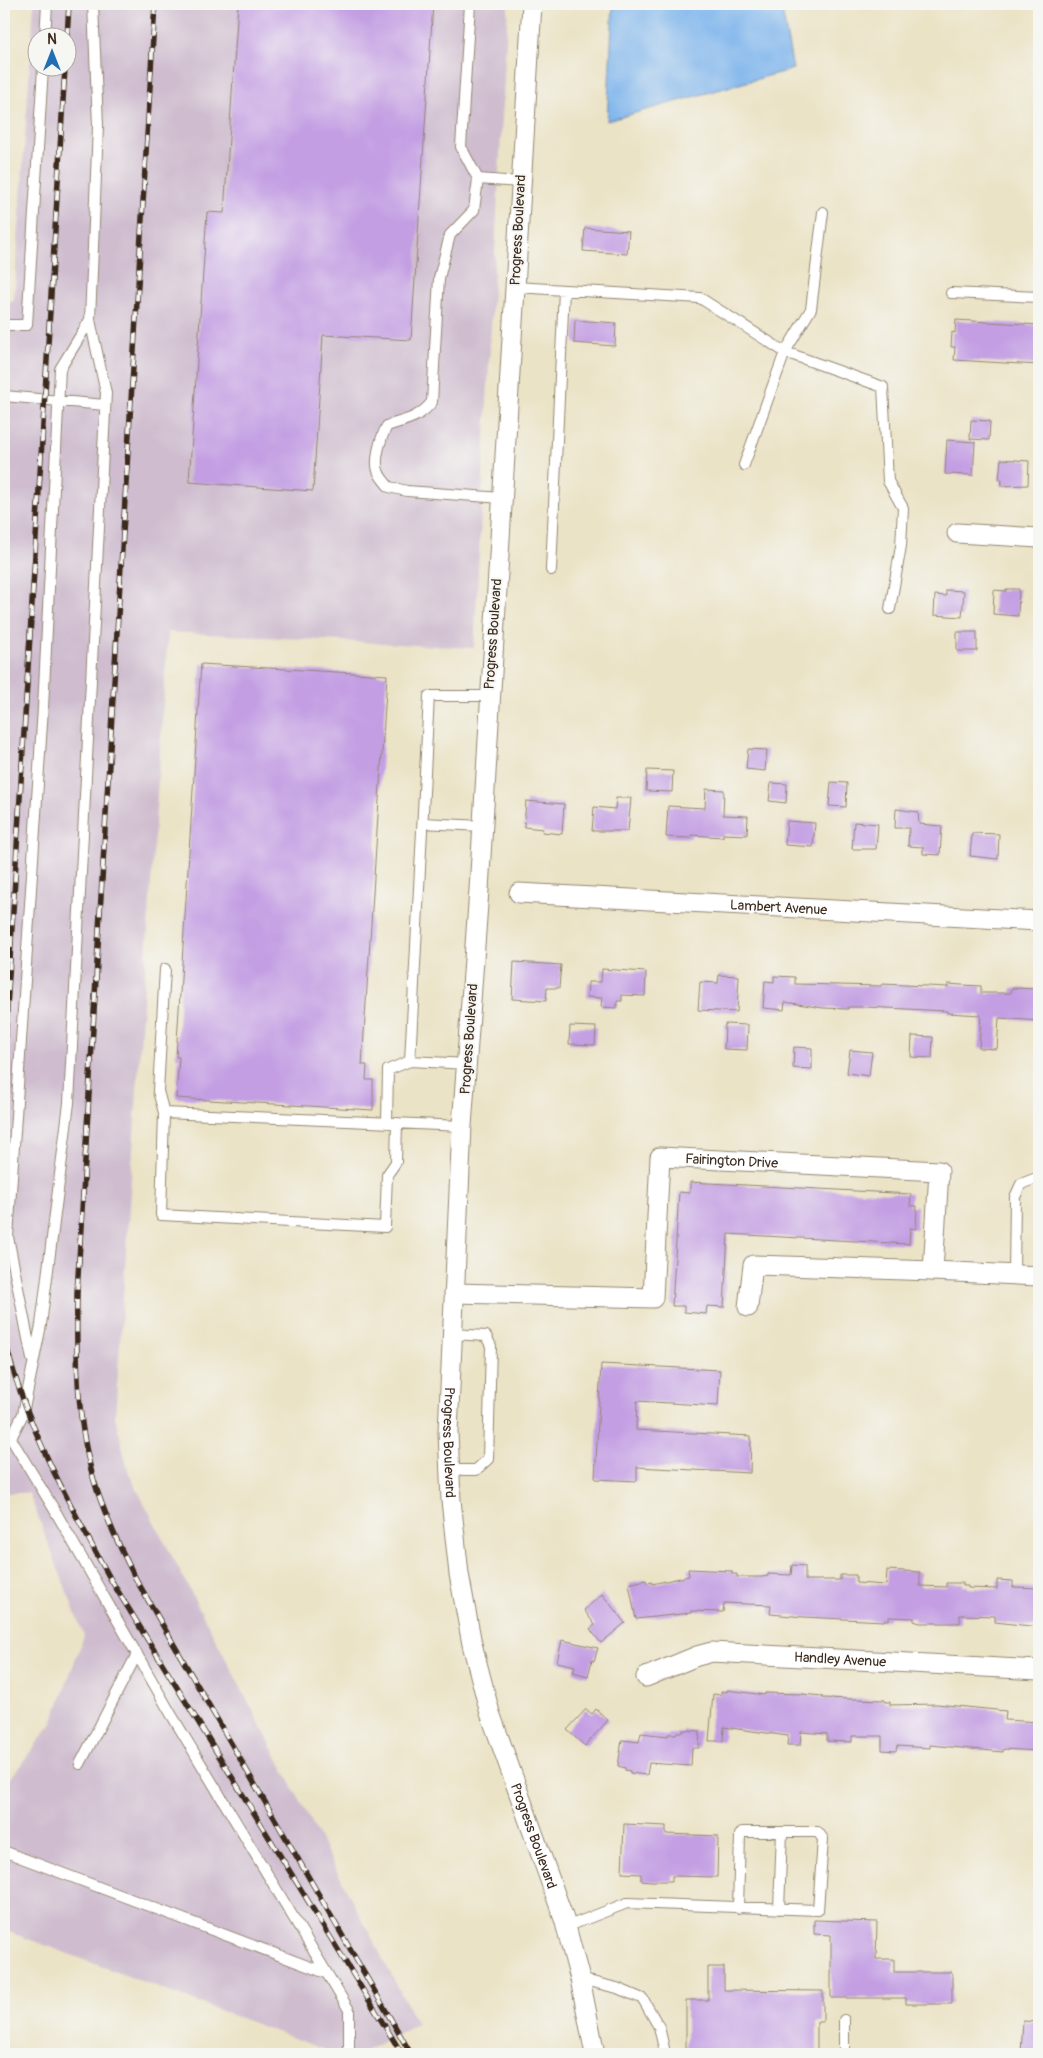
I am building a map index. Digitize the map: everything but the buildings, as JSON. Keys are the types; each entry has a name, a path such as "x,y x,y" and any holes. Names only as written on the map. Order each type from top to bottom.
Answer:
{"street":[{"name":"Progress Boulevard","path":"532,4 468,1064 462,1126 448,1432 450,1500 459,1574 472,1644 490,1713 566,1927 580,1979 595,2054"},
{"path":"957,533 1039,538"},
{"name":"Lambert Avenue","path":"519,893 1039,922"},
{"name":"Fairington Drive","path":"454,1293 653,1298 660,1156 939,1171 933,1270"},
{"path":"748,1307 753,1265 933,1270 1039,1276"},
{"name":"Handley Avenue","path":"646,1677 697,1656 712,1652 1039,1670"}],"lane":[{"path":"46,28 47,4"},
{"path":"11,1438 23,1414 41,1325 69,1103 106,393 90,320 98,126 93,4"},
{"path":"470,4 461,147 478,180 474,210 450,235 439,278 432,402 423,413 413,419 387,426 381,437 378,453 378,472 388,487 407,491 502,498"},
{"path":"4,325 27,325 42,78"},
{"path":"478,180 521,182"},
{"path":"744,466 785,352 811,309 823,212"},
{"path":"515,287 700,298 785,352 883,387 888,481 903,508 901,546 890,609"},
{"path":"551,570 564,290"},
{"path":"951,293 1039,297"},
{"path":"33,1365 8,1237 43,708 60,369 90,320"},
{"path":"4,396 105,405"},
{"path":"410,1061 429,696 489,696"},
{"path":"423,823 482,826"},
{"path":"166,969 158,1092 164,1113 161,1215 385,1227 386,1174 396,1162 388,1070 410,1061 468,1064"},
{"path":"164,1113 462,1126"},
{"path":"1014,1275 1015,1197 1021,1184 1039,1177"},
{"path":"450,1470 476,1470 488,1459 491,1346 486,1336 452,1334"},
{"path":"4,1427 348,2010 349,2054"},
{"path":"80,1764 137,1654"},
{"path":"566,1927 626,1903 738,1908 818,1910 823,1839 818,1832 742,1832 740,1836 738,1908"},
{"path":"779,1909 782,1832"},
{"path":"6,1852 326,1973"},
{"path":"580,1979 617,1988 643,1999 659,2027 664,2048 663,2054"},
{"path":"844,2020 844,2054"}],"shaded area":[{"path":"34,4 508,4 474,648 168,632 115,1416 129,1474 417,2024 360,2054 336,2054 4,1930 4,1787 52,1723 84,1636 29,1493 4,1493 4,301 14,301 29,78 78,78 78,28 32,28"}],"water":[{"path":"613,4 781,4 793,69 607,121"}],"railway":[{"path":"68,28 69,4"},
{"path":"155,4 77,1293 79,1400 82,1427 93,1479 118,1543 137,1581 411,2054"},
{"path":"4,1057 64,78"},
{"path":"4,1336 23,1400 35,1431 79,1521 111,1580 402,2054"}]}
